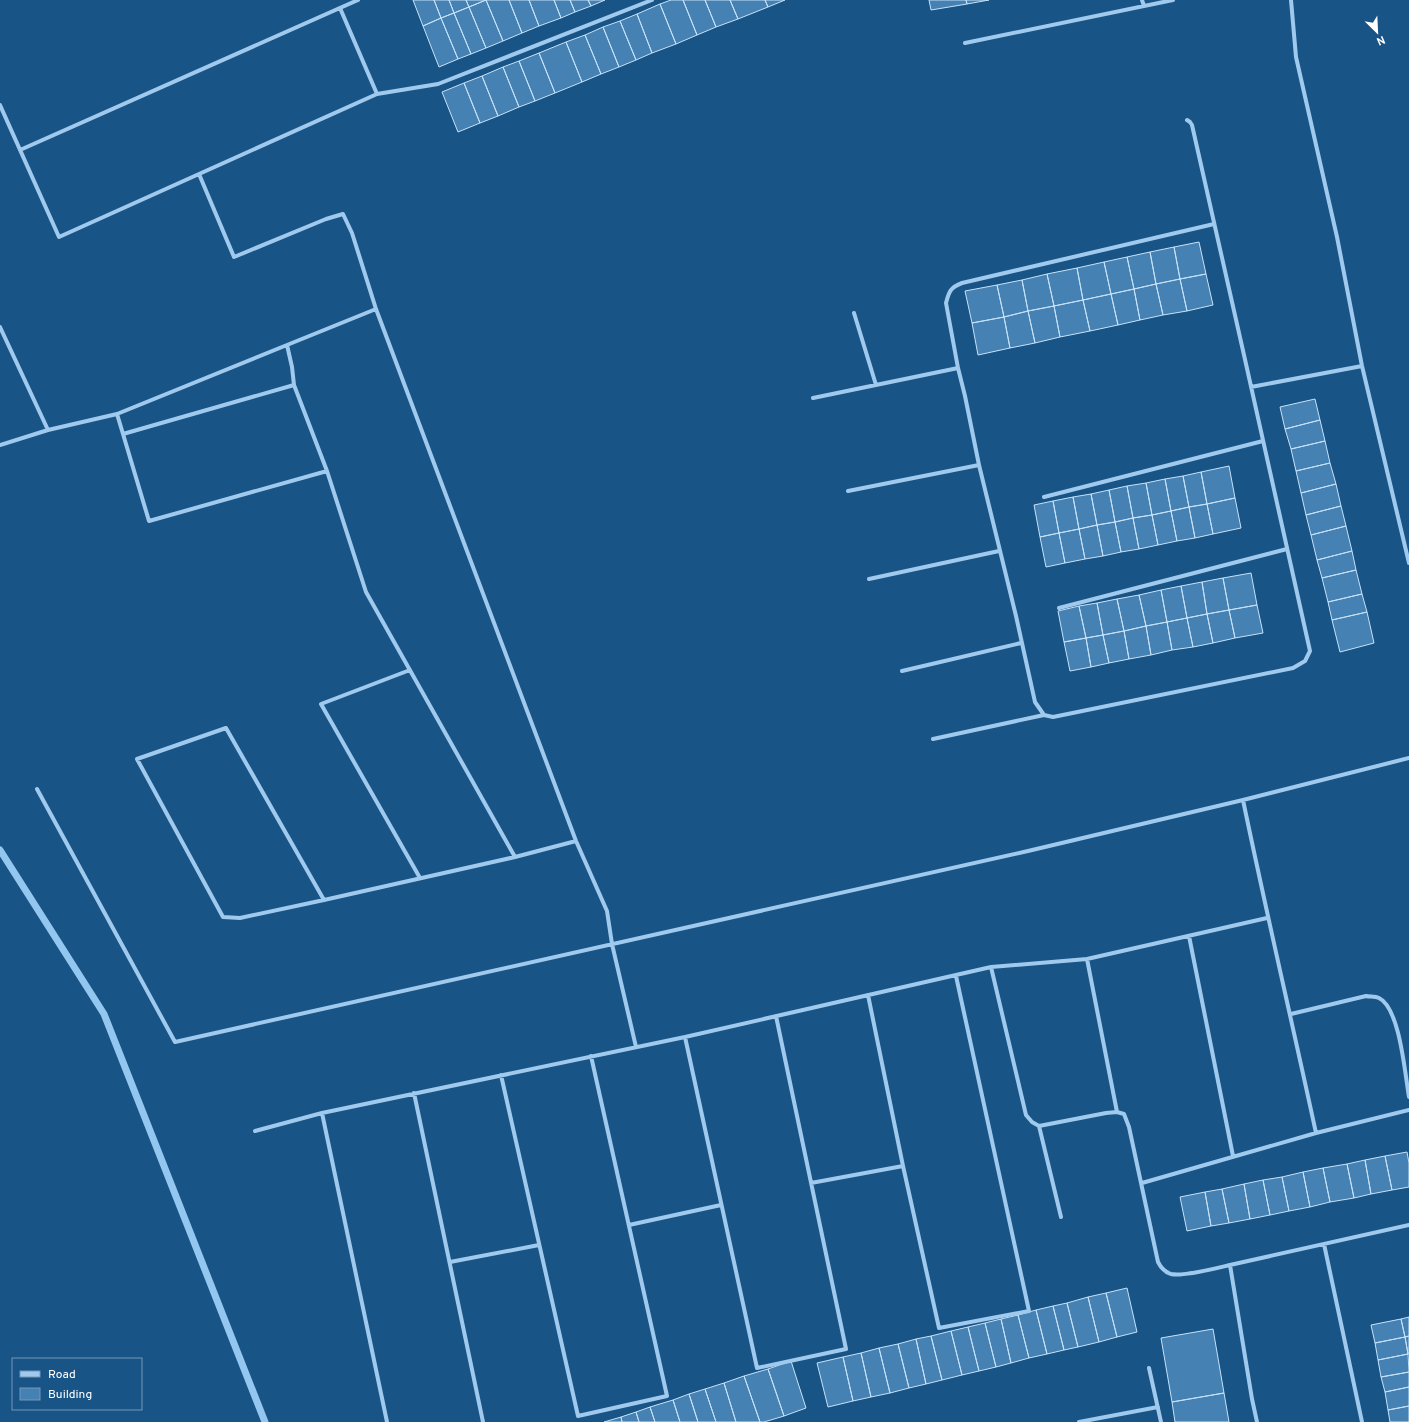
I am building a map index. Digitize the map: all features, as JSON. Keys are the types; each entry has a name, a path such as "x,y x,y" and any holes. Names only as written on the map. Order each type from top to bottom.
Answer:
{"street":[{"path":"20,150 358,0"},
{"path":"0,105 59,237 377,94 438,84 652,0"},
{"path":"1142,0 1144,6"},
{"path":"965,42 1173,0"},
{"path":"1291,0 1296,57 1337,237 1362,366 1409,563"},
{"path":"340,8 377,94"},
{"path":"933,739 1044,715 1053,717 1294,668 1305,661 1310,651 1192,125 1186,120"},
{"path":"199,174 234,257 326,219 343,214 352,233 376,308 576,841 607,911 612,944 636,1047"},
{"path":"1044,715 1035,702 1016,616 979,465 958,368 946,303 948,294 954,286 1214,224"},
{"path":"0,446 48,430 118,414 376,308"},
{"path":"854,313 876,385"},
{"path":"0,327 48,430"},
{"path":"287,345 294,385 327,472 366,592 515,857"},
{"path":"1251,387 1362,366"},
{"path":"813,398 958,368"},
{"path":"123,434 294,385"},
{"path":"118,414 149,521 327,472"},
{"path":"1044,497 1263,442"},
{"path":"848,492 979,465"},
{"path":"1059,608 1287,550"},
{"path":"869,579 999,551"},
{"path":"902,671 1021,643"},
{"path":"410,670 321,704 420,878"},
{"path":"324,900 226,728 137,759 223,917 240,918 324,900 515,857 576,841"},
{"path":"37,789 175,1042 1028,851 1243,800 1409,758"},
{"path":"1243,800 1316,1133"},
{"path":"255,1131 322,1113 685,1037 991,967 1087,959 1268,918"},
{"path":"1189,936 1233,1156"},
{"path":"1087,959 1117,1112"},
{"path":"991,967 1026,1115 1032,1122 1039,1126 1106,1113 1117,1112 1124,1114 1127,1120 1142,1183 1158,1262 1162,1270 1172,1274 1184,1274 1409,1225"},
{"path":"868,995 903,1166 939,1328 1029,1311 956,976"},
{"path":"1291,1014 1366,996 1378,998 1389,1007 1397,1024 1409,1097"},
{"path":"685,1037 757,1368 846,1349 776,1016"},
{"path":"501,1075 578,1416 667,1396 591,1056"},
{"path":"414,1093 483,1422"},
{"path":"1142,1183 1316,1133 1409,1110"},
{"path":"322,1113 387,1422"},
{"path":"1039,1126 1061,1217"},
{"path":"812,1183 903,1166"},
{"path":"629,1225 721,1205"},
{"path":"1324,1244 1362,1422"},
{"path":"450,1262 539,1245"},
{"path":"1230,1265 1257,1422"},
{"path":"1149,1368 1161,1422"},
{"path":"1079,1422 1158,1408"}],"building":[{"path":"413,0 434,0 441,18 423,26"},
{"path":"434,0 449,0 454,13 441,18"},
{"path":"449,0 466,0 469,7 454,13"},
{"path":"466,0 486,0 469,7"},
{"path":"486,0 503,41 486,48 469,7"},
{"path":"486,0 509,0 522,33 503,41"},
{"path":"509,0 529,0 539,26 522,33"},
{"path":"529,0 554,0 561,18 539,26"},
{"path":"554,0 570,0 575,12 561,18"},
{"path":"570,0 588,0 591,6 575,12"},
{"path":"588,0 605,0 591,6"},
{"path":"671,0 683,0 697,35 676,44 660,4"},
{"path":"683,0 705,0 716,27 697,35"},
{"path":"705,0 730,0 738,19 716,27"},
{"path":"730,0 765,0 768,7 738,19"},
{"path":"765,0 785,0 768,7"},
{"path":"929,0 966,0 967,4 931,10"},
{"path":"966,0 989,0 967,4"},
{"path":"660,4 676,44 652,53 637,14"},
{"path":"469,7 486,48 471,54 454,13"},
{"path":"454,13 471,54 458,59 441,18"},
{"path":"637,14 652,53 636,60 620,21"},
{"path":"441,18 458,59 439,67 423,26"},
{"path":"620,21 636,60 619,67 603,27"},
{"path":"603,27 619,67 601,74 585,35"},
{"path":"585,35 601,74 582,82 566,42"},
{"path":"566,42 582,82 555,93 539,53"},
{"path":"539,53 555,93 535,101 519,61"},
{"path":"519,61 535,101 519,107 503,67"},
{"path":"503,67 519,107 498,116 482,76"},
{"path":"482,76 498,116 480,123 464,83"},
{"path":"464,83 480,123 458,132 442,92"},
{"path":"1199,242 1206,274 1180,279 1174,247"},
{"path":"1174,247 1180,279 1156,284 1150,252"},
{"path":"1150,252 1156,284 1134,289 1127,257"},
{"path":"1127,257 1134,289 1111,294 1104,262"},
{"path":"1104,262 1111,294 1083,300 1077,268"},
{"path":"1077,268 1083,300 1054,306 1047,274"},
{"path":"1047,274 1054,306 1028,311 1022,280"},
{"path":"1206,274 1213,305 1187,311 1180,279"},
{"path":"1180,279 1187,311 1163,315 1156,284"},
{"path":"1022,280 1028,311 1004,317 997,285"},
{"path":"1156,284 1163,315 1140,320 1134,289"},
{"path":"997,285 1004,317 972,323 965,291"},
{"path":"1134,289 1140,320 1118,325 1111,294"},
{"path":"1111,294 1118,325 1090,331 1083,300"},
{"path":"1083,300 1090,331 1060,337 1054,306"},
{"path":"1054,306 1060,337 1035,343 1028,311"},
{"path":"1028,311 1035,343 1010,348 1004,317"},
{"path":"1004,317 1010,348 978,355 972,323"},
{"path":"1315,399 1320,420 1285,429 1280,407"},
{"path":"1320,420 1325,441 1291,449 1285,429"},
{"path":"1325,441 1330,463 1296,471 1291,449"},
{"path":"1330,463 1336,484 1301,493 1296,471"},
{"path":"1229,466 1235,498 1207,504 1201,472"},
{"path":"1201,472 1207,504 1189,507 1183,476"},
{"path":"1183,476 1189,507 1171,511 1165,479"},
{"path":"1165,479 1171,511 1152,515 1146,483"},
{"path":"1146,483 1152,515 1133,518 1127,486"},
{"path":"1336,484 1341,506 1306,515 1301,493"},
{"path":"1127,486 1133,518 1115,522 1109,490"},
{"path":"1109,490 1115,522 1097,525 1091,494"},
{"path":"1091,494 1097,525 1079,529 1073,497"},
{"path":"1073,497 1079,529 1059,533 1053,501"},
{"path":"1235,498 1241,528 1213,534 1207,504"},
{"path":"1053,501 1059,533 1040,537 1034,505"},
{"path":"1207,504 1213,534 1195,538 1189,507"},
{"path":"1341,506 1346,526 1311,535 1306,515"},
{"path":"1189,507 1195,538 1177,541 1171,511"},
{"path":"1171,511 1177,541 1158,545 1152,515"},
{"path":"1152,515 1158,545 1139,549 1133,518"},
{"path":"1133,518 1139,549 1121,552 1115,522"},
{"path":"1115,522 1121,552 1103,556 1097,525"},
{"path":"1097,525 1103,556 1085,559 1079,529"},
{"path":"1346,526 1352,551 1317,560 1311,535"},
{"path":"1079,529 1085,559 1065,563 1059,533"},
{"path":"1059,533 1065,563 1046,567 1040,537"},
{"path":"1352,551 1356,570 1322,578 1317,560"},
{"path":"1356,570 1362,594 1328,602 1322,578"},
{"path":"1251,573 1257,605 1229,610 1223,578"},
{"path":"1223,578 1229,610 1207,614 1202,582"},
{"path":"1202,582 1207,614 1187,618 1181,586"},
{"path":"1181,586 1187,618 1167,622 1161,590"},
{"path":"1161,590 1167,622 1146,626 1139,595"},
{"path":"1362,594 1367,612 1332,620 1328,602"},
{"path":"1139,595 1146,626 1124,631 1117,599"},
{"path":"1117,599 1124,631 1103,635 1097,603"},
{"path":"1097,603 1103,635 1086,638 1079,606"},
{"path":"1257,605 1263,633 1235,638 1229,610"},
{"path":"1079,606 1086,638 1064,642 1058,611"},
{"path":"1229,610 1235,638 1213,643 1207,614"},
{"path":"1367,612 1374,643 1340,652 1332,620"},
{"path":"1207,614 1213,643 1193,647 1187,618"},
{"path":"1187,618 1193,647 1172,650 1167,622"},
{"path":"1167,622 1172,650 1151,655 1146,626"},
{"path":"1146,626 1151,655 1129,659 1124,631"},
{"path":"1124,631 1129,659 1109,663 1103,635"},
{"path":"1103,635 1109,663 1091,667 1086,638"},
{"path":"1086,638 1091,667 1070,671 1064,642"},
{"path":"1407,1152 1409,1163 1409,1187 1392,1190 1385,1156"},
{"path":"1385,1156 1392,1190 1371,1194 1365,1160"},
{"path":"1365,1160 1371,1194 1354,1198 1347,1164"},
{"path":"1347,1164 1354,1198 1330,1202 1323,1168"},
{"path":"1323,1168 1330,1202 1310,1207 1303,1172"},
{"path":"1303,1172 1310,1207 1289,1211 1282,1177"},
{"path":"1282,1177 1289,1211 1270,1215 1263,1180"},
{"path":"1263,1180 1270,1215 1250,1219 1244,1184"},
{"path":"1244,1184 1250,1219 1229,1223 1222,1189"},
{"path":"1222,1189 1229,1223 1211,1226 1205,1192"},
{"path":"1205,1192 1211,1226 1187,1231 1180,1197"},
{"path":"1127,1288 1137,1332 1117,1337 1106,1293"},
{"path":"1106,1293 1117,1337 1099,1342 1088,1297"},
{"path":"1088,1297 1099,1342 1078,1347 1067,1303"},
{"path":"1067,1303 1078,1347 1064,1350 1053,1306"},
{"path":"1053,1306 1064,1350 1047,1354 1036,1310"},
{"path":"1036,1310 1047,1354 1029,1358 1018,1315"},
{"path":"1018,1315 1029,1358 1011,1363 1001,1319"},
{"path":"1409,1317 1409,1336 1405,1337 1401,1319"},
{"path":"1001,1319 1011,1363 996,1367 985,1323"},
{"path":"1401,1319 1405,1337 1375,1343 1371,1325"},
{"path":"985,1323 996,1367 979,1371 968,1327"},
{"path":"968,1327 979,1371 962,1375 951,1331"},
{"path":"1213,1329 1224,1393 1172,1402 1161,1338"},
{"path":"951,1331 962,1375 942,1380 931,1336"},
{"path":"931,1336 942,1380 926,1384 916,1339"},
{"path":"1409,1336 1409,1354 1408,1354 1405,1337"},
{"path":"1405,1337 1408,1354 1378,1360 1375,1343"},
{"path":"916,1339 926,1384 909,1388 898,1344"},
{"path":"898,1344 909,1388 890,1393 879,1348"},
{"path":"879,1348 890,1393 871,1397 861,1353"},
{"path":"861,1353 871,1397 853,1401 843,1357"},
{"path":"1408,1354 1409,1372 1381,1377 1378,1360"},
{"path":"843,1357 853,1401 828,1407 817,1363"},
{"path":"791,1361 806,1408 784,1416 768,1369"},
{"path":"768,1369 784,1416 760,1422 744,1376"},
{"path":"1409,1372 1409,1387 1385,1392 1381,1377"},
{"path":"744,1376 760,1422 736,1422 724,1383"},
{"path":"724,1383 736,1422 716,1422 705,1389"},
{"path":"1409,1387 1409,1406 1388,1410 1385,1392"},
{"path":"705,1389 716,1422 698,1422 689,1394"},
{"path":"1224,1393 1229,1422 1175,1422 1172,1402"},
{"path":"689,1394 698,1422 680,1422 673,1400"},
{"path":"673,1400 680,1422 655,1422 650,1407"},
{"path":"1409,1406 1409,1422 1390,1422 1388,1410"},
{"path":"650,1407 655,1422 639,1422 636,1412"},
{"path":"636,1412 639,1422 622,1422 621,1417"},
{"path":"621,1417 622,1422 604,1422"}],"waterway":[{"path":"0,850 104,1014 265,1422"}]}
